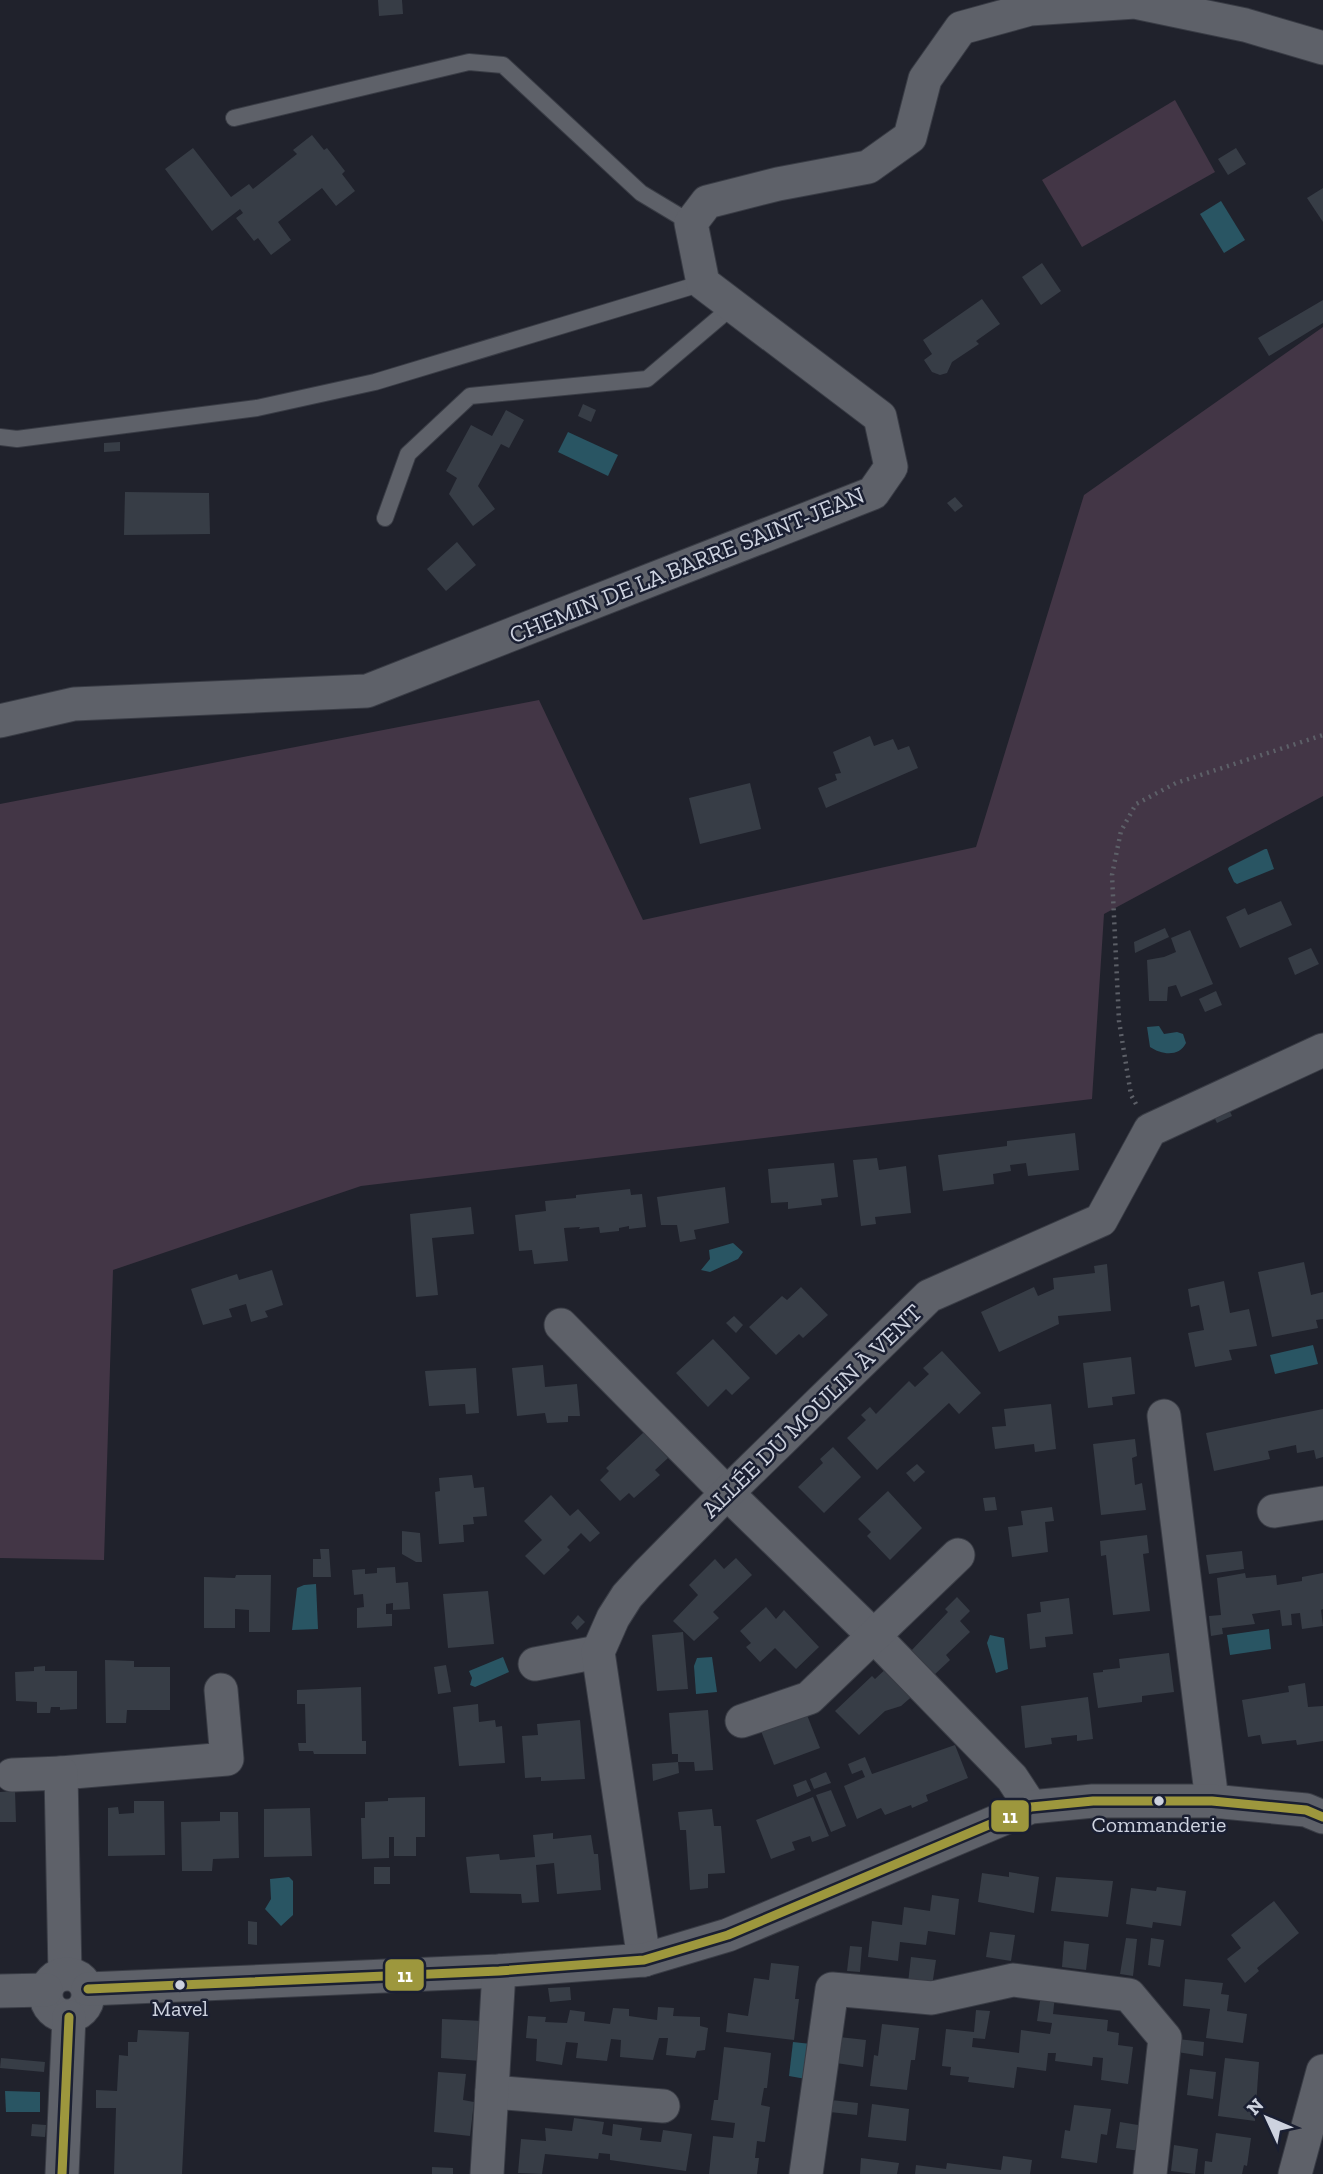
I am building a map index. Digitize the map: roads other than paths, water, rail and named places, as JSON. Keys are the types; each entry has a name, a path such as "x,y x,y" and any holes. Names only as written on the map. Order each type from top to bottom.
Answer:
{"street":[{"path":"703,283 691,223 707,202 778,184 868,167 910,137 925,79 961,28 1030,9 1097,2 1135,2 1245,25 1323,48"},
{"name":"CHEMIN DE LA BARRE SAINT-JEAN","path":"0,721 74,705 367,691 873,493 891,467 880,417 703,283"},
{"name":"ALLÉE DU MOULIN À VENT","path":"598,1652 613,1618 627,1597 727,1493 929,1296 1101,1220 1150,1130 1323,1050"},
{"path":"561,1325 727,1493 874,1636 1012,1778 1031,1807"},
{"path":"1164,1416 1212,1801"},
{"path":"1274,1511 1323,1503"},
{"path":"742,1721 809,1698 958,1555"},
{"path":"535,1664 598,1652 644,1960"},
{"path":"12,1775 227,1759 221,1690"},
{"path":"61,1773 66,1984"},
{"path":"0,1991 66,1984 499,1971 644,1960 728,1935 1031,1807 1093,1801 1212,1801 1317,1810"},
{"path":"488,2174 499,1971"},
{"path":"806,2174 832,1989 932,1998 1013,1980 1129,1994 1165,2038 1150,2174"},
{"path":"62,2174 69,2017 52,2010 46,1997 66,1984"},
{"path":"1295,2174 1323,2071"},
{"path":"492,2092 663,2106"}],"lane":[{"path":"233,118 468,62 503,65 641,193 691,223"},
{"path":"0,437 18,439 131,426 270,405 374,382 703,283"},
{"path":"385,518 408,454 470,396 647,379 733,306"}],"water":[{"path":"1221,201 1245,240 1224,253 1200,214"},
{"path":"568,432 618,455 608,476 558,452"},
{"path":"1265,849 1274,869 1237,884 1234,882 1229,867"},
{"path":"1159,1026 1164,1034 1183,1034 1186,1043 1183,1048 1170,1053 1150,1047 1147,1027"},
{"path":"733,1243 743,1252 738,1259 710,1272 701,1270 710,1259 709,1250"},
{"path":"1313,1345 1318,1364 1275,1374 1270,1355"},
{"path":"316,1584 318,1629 292,1630 297,1588"},
{"path":"1269,1629 1271,1649 1230,1655 1227,1635"},
{"path":"990,1635 1004,1638 1008,1669 996,1673 987,1643"},
{"path":"503,1657 509,1672 475,1687 470,1685 472,1678 469,1671"},
{"path":"712,1657 717,1692 696,1694 694,1666 697,1658"},
{"path":"289,1877 293,1881 293,1915 281,1926 265,1909 271,1899 270,1879"},
{"path":"793,2042 811,2044 806,2079 789,2076"},
{"path":"5,2091 40,2092 40,2112 6,2112"}],"place":[{"name":"Commanderie","path":"1159,1801"},
{"name":"Mavel","path":"180,1985"}]}
